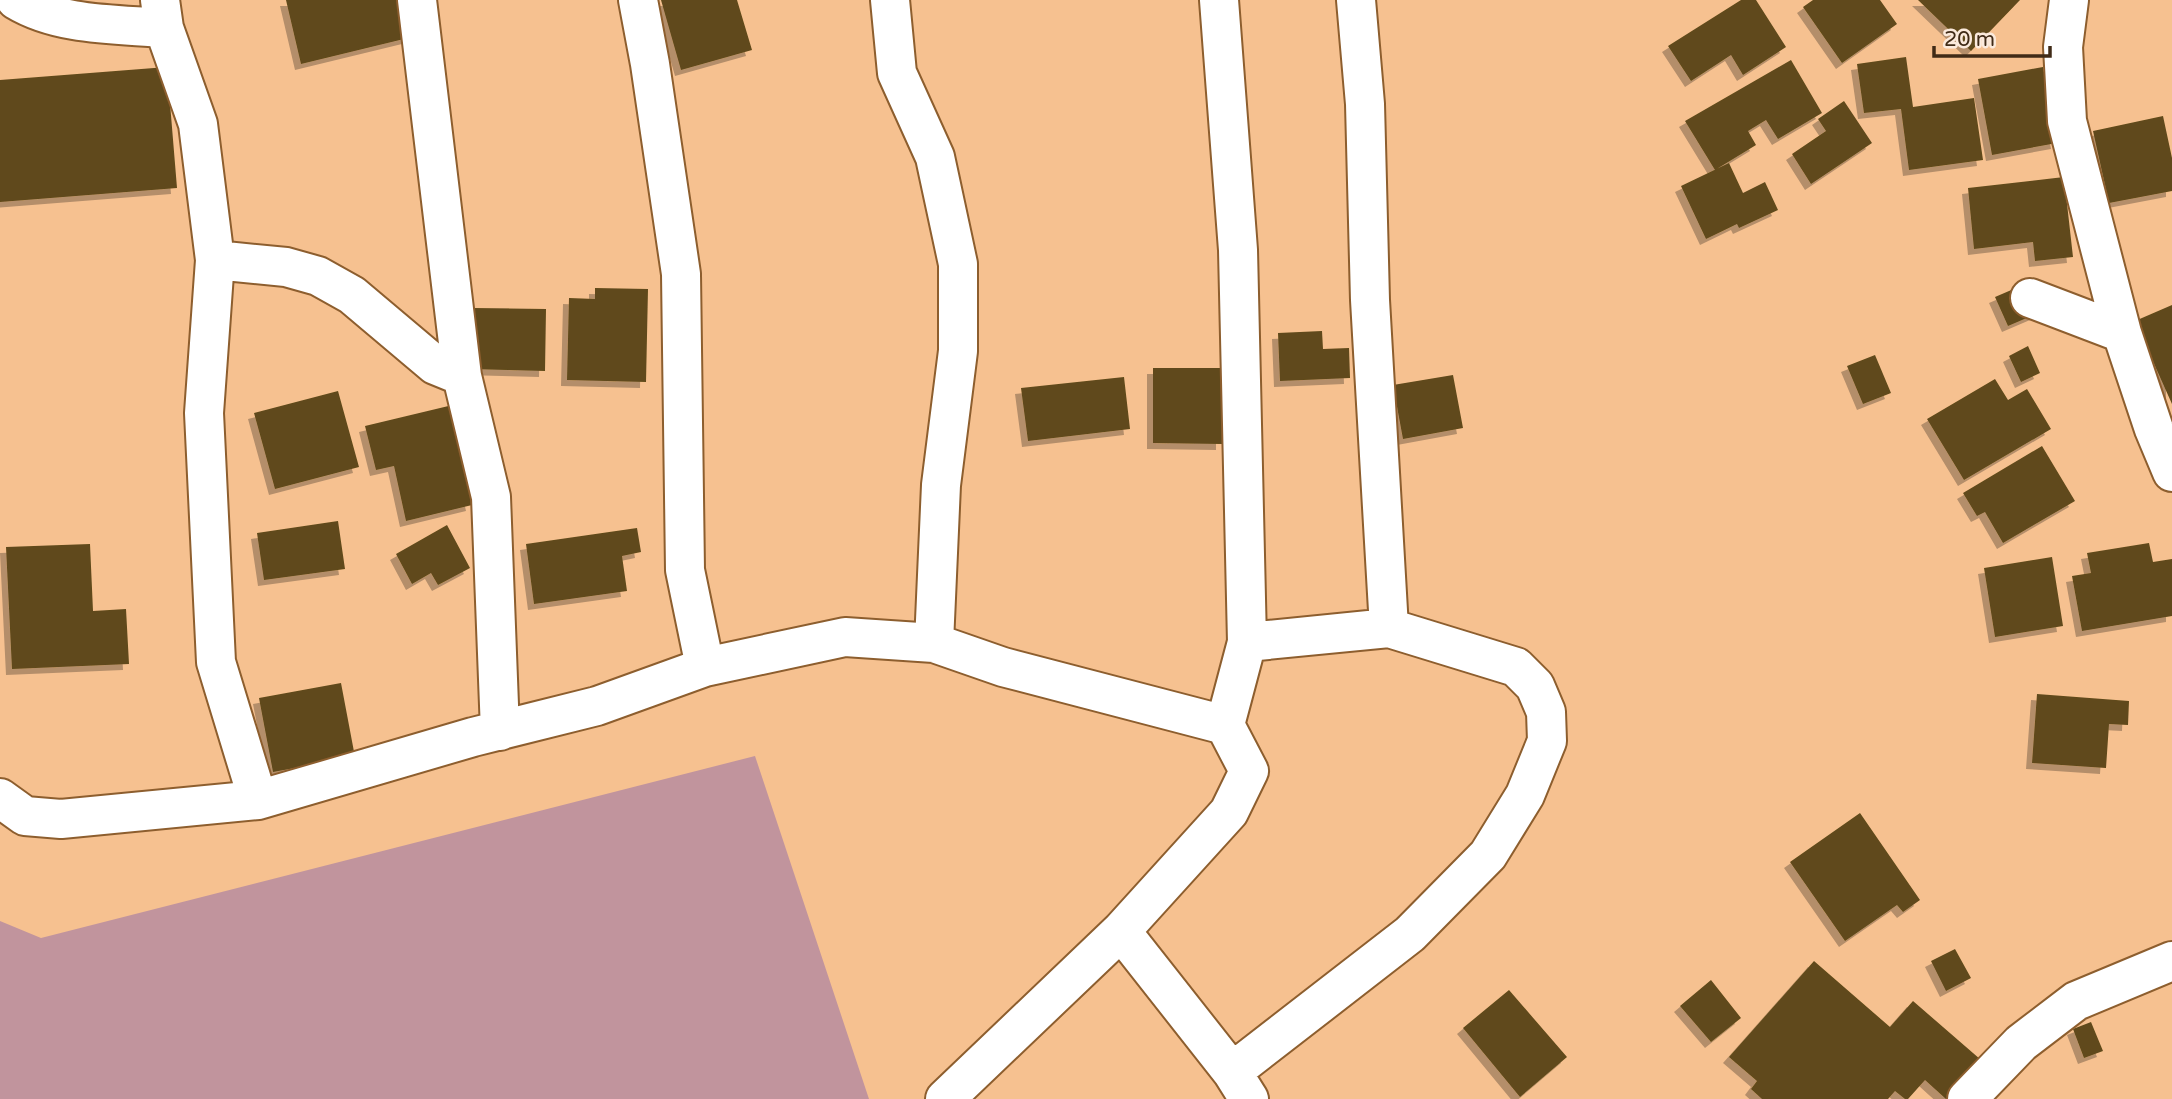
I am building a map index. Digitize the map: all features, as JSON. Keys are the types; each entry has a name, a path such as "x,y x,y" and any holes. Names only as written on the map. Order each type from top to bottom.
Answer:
{"street":[{"path":"16,0 30,8 80,21 162,14 198,124 215,260 204,413 216,662 258,800"},
{"path":"417,0 462,376 491,497 500,731"},
{"path":"638,0 681,274 685,570 705,667"},
{"path":"890,0 897,73 935,157 958,264 958,351 941,485 934,643"},
{"path":"945,1099 1121,931 1229,812 1249,771 1225,725 1247,642 1238,250 1219,0"},
{"path":"1356,0 1365,104 1370,300 1389,628"},
{"path":"2069,0 2063,47 2067,121 2122,333 2154,429 2172,472"},
{"path":"215,260 286,267 318,276 352,295 435,365 462,376"},
{"path":"2030,298 2122,333"},
{"path":"1121,931 1240,1085 1410,934 1488,855 1525,794 1547,741 1546,712 1535,686 1516,667 1389,628 1247,642"},
{"path":"0,798 25,816 61,819 258,800 597,706 705,667 845,637 934,643 1003,667 1225,725"},
{"path":"1967,1099 2021,1043 2076,1001 2172,961"}],"shaded area":[{"path":"755,756 869,1099 0,1099 0,921 41,938"}],"building":[{"path":"286,0 399,0 408,38 301,64"},
{"path":"661,0 737,0 752,50 681,70"},
{"path":"1741,0 1756,0 1786,47 1743,75 1731,55 1691,81 1668,46"},
{"path":"1813,0 1880,0 1897,24 1842,63 1803,7"},
{"path":"1918,0 2020,0 1971,51"},
{"path":"1906,57 1913,107 1974,98 1983,160 1909,170 1901,109 1864,113 1857,64"},
{"path":"1791,60 1822,113 1778,139 1766,120 1748,131 1756,145 1715,170 1685,121"},
{"path":"167,67 177,188 0,202 0,80"},
{"path":"2043,67 2057,143 1992,155 1978,79"},
{"path":"1844,101 1872,143 1811,184 1792,154 1826,131 1818,119"},
{"path":"2163,116 2172,158 2172,191 2109,203 2093,131"},
{"path":"1729,163 1743,193 1765,182 1778,210 1739,228 1737,224 1706,239 1681,186"},
{"path":"2064,177 2073,257 2035,261 2033,242 1974,249 1968,188"},
{"path":"2023,285 2036,314 2008,326 1995,297"},
{"path":"595,288 648,289 646,382 567,380 569,298 595,299"},
{"path":"2172,305 2172,404 2135,321"},
{"path":"472,308 546,309 545,371 471,369"},
{"path":"1322,331 1323,349 1349,348 1350,378 1280,381 1278,333"},
{"path":"2028,346 2040,373 2021,382 2009,356"},
{"path":"1875,355 1891,393 1863,404 1847,366"},
{"path":"1153,368 1222,368 1222,444 1153,443"},
{"path":"1453,375 1463,428 1403,439 1393,385"},
{"path":"1124,377 1130,429 1028,441 1021,388"},
{"path":"1995,379 2008,400 2027,389 2051,429 1964,480 1927,419"},
{"path":"338,391 359,467 275,489 254,413"},
{"path":"461,403 474,458 462,461 472,505 406,521 394,466 376,470 365,426"},
{"path":"2042,446 2075,501 2003,543 1985,512 1977,516 1963,493"},
{"path":"338,521 345,569 264,580 257,533"},
{"path":"447,525 470,568 438,585 431,573 412,584 396,554"},
{"path":"637,528 641,552 622,556 627,591 534,604 526,544"},
{"path":"2149,543 2153,562 2172,559 2172,616 2082,631 2072,576 2091,573 2087,553"},
{"path":"90,544 93,611 126,609 129,664 12,669 6,547"},
{"path":"2052,557 2063,626 1995,637 1984,568"},
{"path":"341,683 355,757 273,772 259,698"},
{"path":"2037,694 2129,701 2128,725 2109,724 2106,768 2032,763"},
{"path":"1860,813 1920,900 1903,912 1897,905 1845,941 1790,862"},
{"path":"1955,949 1971,978 1946,991 1931,961"},
{"path":"1814,961 1890,1027 1913,1001 1988,1066 1959,1099 1946,1099 1925,1080 1908,1099 1895,1091 1888,1099 1762,1099 1751,1089 1757,1081 1729,1057"},
{"path":"1711,980 1741,1018 1711,1042 1680,1006"},
{"path":"1509,990 1567,1057 1520,1097 1463,1028"},
{"path":"2091,1022 2103,1051 2084,1058 2073,1029"}]}
